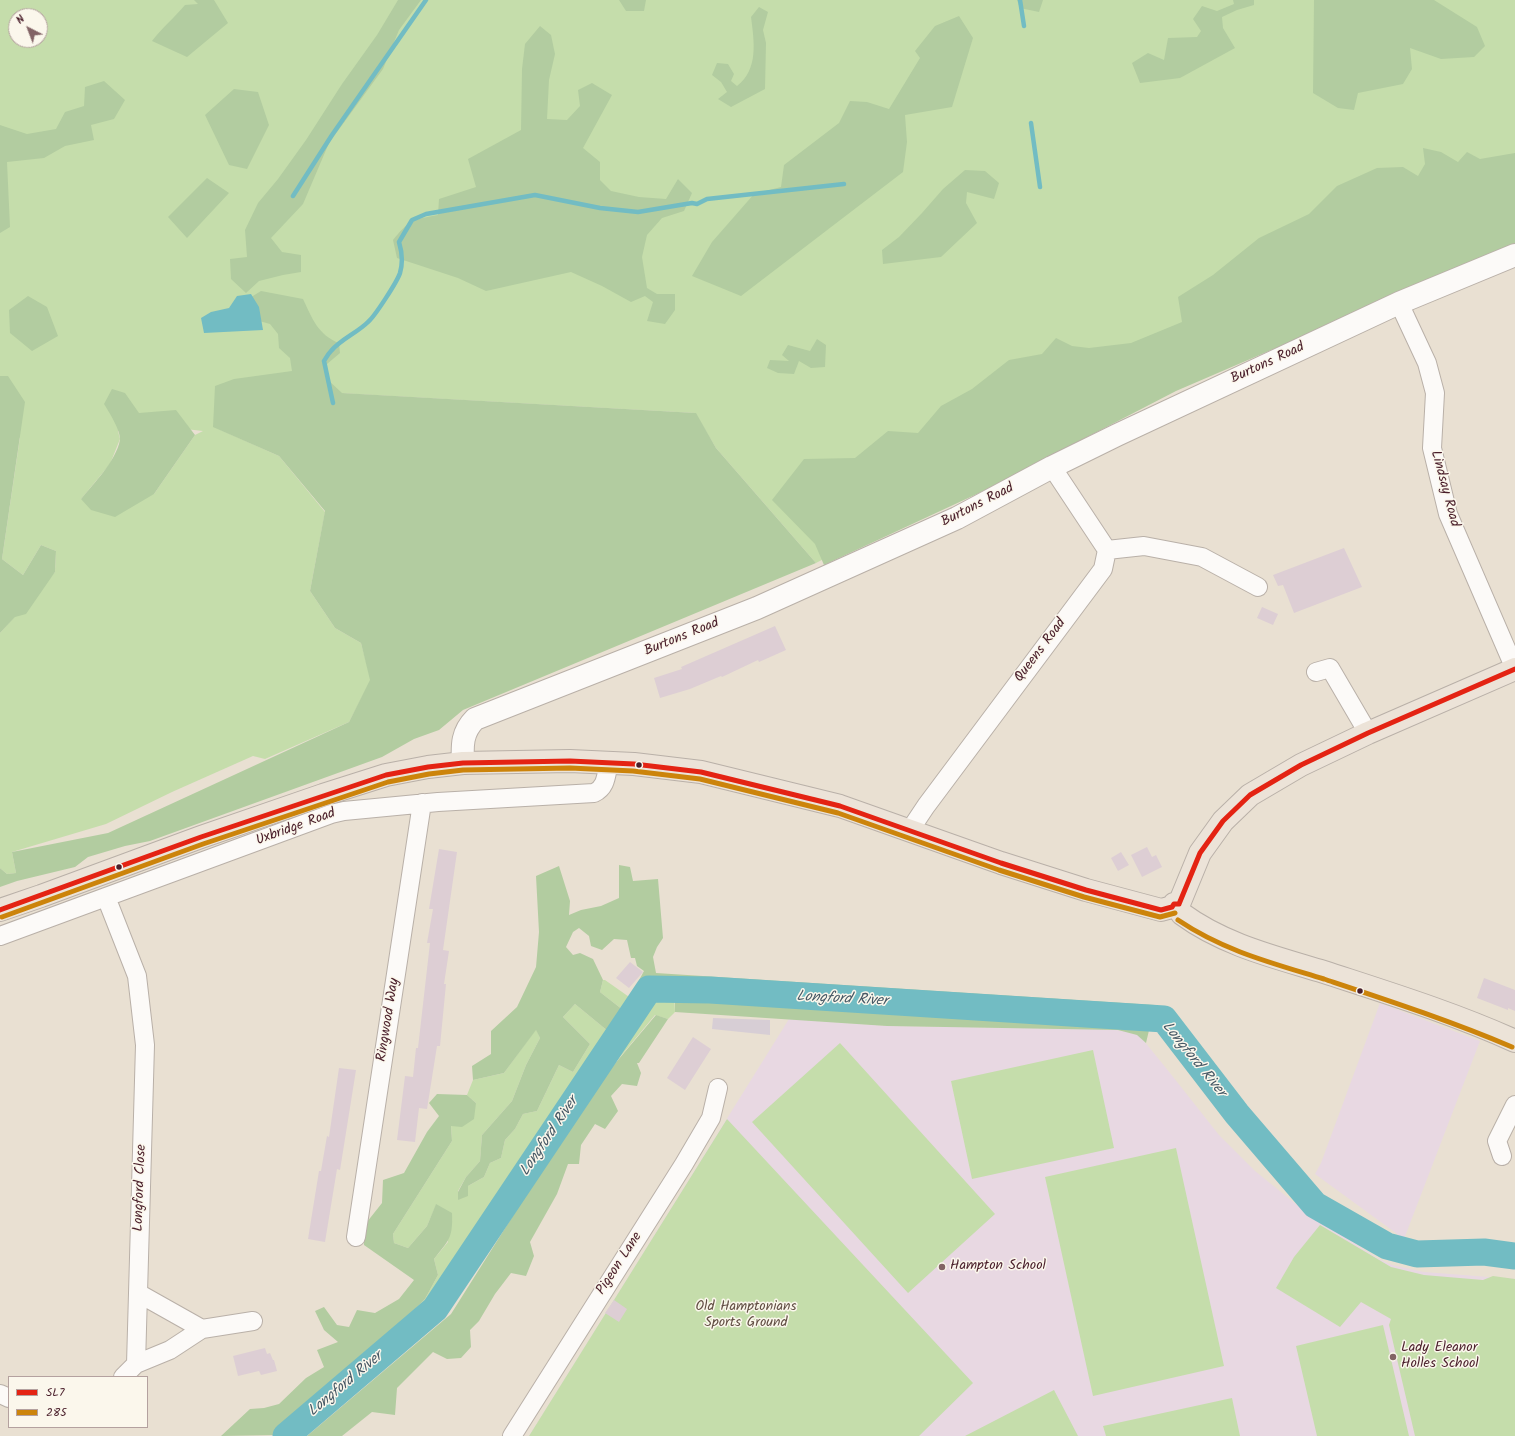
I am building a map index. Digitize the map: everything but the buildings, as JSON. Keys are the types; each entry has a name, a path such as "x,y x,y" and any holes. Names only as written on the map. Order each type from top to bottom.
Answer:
{"main road":[{"path":"1515,669 1300,765 1250,795 1223,821 1200,853 1178,908 1199,926 1247,948 1368,986 1491,1030 1515,1041"},
{"name":"Uxbridge Road","path":"0,910 201,837 386,775 428,766 463,763 534,761 609,762 701,772 840,806 1001,863 1086,890 1161,910 1178,908"}],"street":[{"name":"Burtons Road","path":"463,763 462,744 465,733 468,726 475,719 757,608 957,518 1052,467 1117,435 1399,303 1515,255"},
{"name":"Lindsay Road","path":"1399,303 1427,364 1435,393 1432,448 1448,514 1515,669"},
{"path":"1052,467 1107,550 1144,546 1202,556 1258,587"},
{"name":"Queens Road","path":"910,830 926,806 1103,569 1107,550"},
{"path":"1316,672 1330,668 1368,734"},
{"name":"Uxbridge Road","path":"0,936 331,814 344,811 422,803 594,793 601,790 604,784 609,762"},
{"name":"Ringwood Way","path":"356,1237 422,803"},
{"name":"Longford Close","path":"106,897 137,976 145,1045 136,1364"},
{"name":"Pigeon Lane","path":"512,1436 684,1164 711,1118 718,1088"},
{"path":"1502,1156 1497,1141 1515,1105"},
{"path":"138,1293 202,1329"},
{"path":"124,1376 136,1364 170,1350 202,1329 253,1321"}],"shaded area":[{"path":"1380,1003 1480,1041 1404,1239 1315,1174 1321,1163"},
{"path":"713,1018 770,1020 770,1035 712,1029"},
{"name":"Hampton School","path":"789,1019 887,1026 1102,1029 1126,1031 1140,1036 1219,1135 1255,1171 1302,1209 1377,1258 1392,1265 1424,1272 1515,1279 1515,1436 529,1436"}],"green space":[{"path":"0,0 1515,0 1515,229 1158,385 816,563 716,448 695,413 321,392 221,430 279,456 325,512 310,591 335,628 361,643 371,680 349,722 265,759 253,756 172,792 106,824 12,852 16,873 7,874 0,868 0,633 55,572 56,551 41,545 23,575 2,559 20,437 0,466","holes":["150,425 203,431 195,435 154,494 81,499 110,464 120,439 118,431"]},
{"path":"194,0 214,0 228,23 187,57 152,41 185,5 198,4"},
{"path":"398,0 421,0 399,30 383,69 329,143 303,204 271,238 282,252 301,255 301,272 259,281 246,293 231,279 230,259 247,257 245,230 258,203 278,179 306,140 342,84 377,35"},
{"path":"619,0 646,0 644,11 626,11"},
{"path":"1017,0 1043,0 1039,12 1020,8"},
{"path":"1233,0 1254,0 1254,5 1237,10 1222,17 1223,28 1235,48 1180,78 1140,83 1132,63 1148,53 1164,60 1168,38 1197,37 1201,31 1193,19 1202,6 1217,11 1234,4"},
{"path":"1314,0 1434,0 1477,27 1485,46 1474,57 1441,59 1410,48 1412,69 1403,84 1358,93 1354,110 1338,108 1313,93"},
{"path":"759,7 768,12 763,30 766,43 765,89 731,107 718,99 727,92 721,82 712,75 717,63 728,64 734,74 731,81 737,86 744,79 752,63 754,45 751,17"},
{"path":"959,16 973,38 952,107 905,115 907,142 903,172 741,296 692,276 712,242 754,194 781,187 784,165 839,123 850,101 867,102 889,109 920,58 915,51 935,26"},
{"path":"540,26 551,35 555,54 549,80 547,119 567,120 580,106 578,90 592,83 612,95 583,148 600,162 600,180 611,191 639,197 666,199 678,179 692,193 684,211 662,218 647,235 642,257 647,288 657,294 675,294 675,310 665,324 647,321 653,302 645,296 631,302 602,286 571,272 486,291 458,278 397,258 393,240 403,229 417,220 438,215 439,199 476,187 468,159 521,130 522,69 525,44"},
{"path":"104,81 125,100 114,119 91,125 94,140 65,146 44,158 7,162 10,227 0,233 0,125 27,134 56,129 65,112 84,106 85,87"},
{"path":"234,89 258,92 269,125 247,169 229,165 205,115"},
{"path":"1423,148 1441,152 1458,162 1467,152 1480,159 1515,153 1515,245 1176,391 979,493 824,565 815,544 772,500 804,459 855,458 888,431 918,433 941,406 972,389 1009,360 1042,354 1056,338 1072,346 1089,348 1131,343 1182,322 1178,297 1213,275 1259,238 1309,214 1337,186 1377,168 1403,167 1418,176 1425,164"},
{"path":"965,170 985,171 999,183 994,199 967,192 966,203 977,223 941,257 883,264 882,250 899,237 943,189"},
{"path":"207,178 229,193 187,238 168,217"},
{"path":"261,291 303,299 316,325 332,340 339,343 340,353 327,364 328,380 342,393 696,413 716,448 816,563 463,710 439,730 414,739 382,757 150,841 125,846 88,857 75,867 17,881 0,887 0,868 7,874 16,873 12,852 108,833 349,722 370,680 361,643 335,628 310,591 325,511 279,456 213,427 215,386 234,379 292,371 290,358 279,348 278,334 270,324 249,318 248,299"},
{"path":"28,296 47,307 58,336 32,351 10,333 9,310"},
{"path":"817,339 826,345 825,367 811,368 799,361 794,374 778,373 767,368 770,360 789,361 782,355 788,345 810,351"},
{"path":"0,376 8,376 25,402 2,559 23,575 41,545 56,551 55,572 26,614 15,617 0,633"},
{"path":"112,389 125,393 139,413 176,410 195,435 154,494 115,517 91,510 81,499 109,464 118,448 120,436 112,417 104,404"},
{"path":"619,865 630,867 633,881 658,879 663,938 653,957 656,973 1155,1005 1146,1043 1137,1035 1118,1030 887,1026 675,1012 675,984 644,986 638,982 644,971 637,966 635,958 631,958 627,940 614,939 602,950 591,946 589,936 579,928 573,932 566,947 573,955 580,953 593,959 603,980 600,992 623,1010 609,1032 575,1004 563,1017 590,1044 573,1072 559,1065 537,1111 523,1114 515,1129 505,1140 501,1158 490,1163 484,1177 468,1186 468,1196 458,1200 458,1192 466,1177 480,1161 482,1135 512,1101 526,1065 540,1038 536,1030 504,1073 473,1080 472,1066 491,1054 491,1031 517,1007 536,967 539,932 536,876 559,866 570,901 569,915 581,910 601,906 619,898"},
{"path":"603,980 632,999 623,1010 600,992"},
{"path":"674,993 675,1012 668,1019 655,1015 591,1092 652,994"},
{"path":"575,1004 609,1032 597,1047 435,1302 346,1375 400,1325 425,1299 438,1275 434,1259 448,1242 436,1205 427,1226 408,1248 394,1243 393,1234 452,1141 451,1125 476,1103 467,1095 473,1080 504,1073 536,1029 540,1038 526,1065 512,1101 482,1135 480,1161 466,1177 458,1191 458,1200 468,1186 484,1177 490,1163 501,1158 505,1140 515,1129 523,1114 537,1111 559,1065 573,1072 590,1044 563,1017"},
{"path":"656,1015 668,1019 639,1063 637,1063 641,1073 637,1086 622,1084 611,1096 618,1111 605,1129 595,1124 581,1145 579,1164 568,1164 557,1194 530,1242 534,1256 526,1276 511,1273 495,1294 479,1321 470,1330 471,1347 461,1358 447,1359 433,1352 397,1388 395,1415 372,1412 342,1436 307,1436 451,1314 591,1092"},
{"path":"840,1043 995,1214 908,1293 752,1122"},
{"path":"1093,1050 1114,1148 972,1179 951,1081"},
{"path":"437,1094 467,1095 476,1103 474,1119 462,1127 451,1126 452,1141 393,1234 394,1243 408,1248 427,1226 436,1204 452,1213 451,1234 434,1259 438,1275 425,1299 400,1325 346,1375 278,1435 221,1436 250,1409 264,1408 279,1404 306,1378 324,1367 317,1350 338,1342 324,1330 315,1311 324,1307 337,1325 349,1327 357,1310 375,1313 399,1299 414,1280 364,1245 363,1227 382,1203 383,1180 404,1173 427,1132 439,1116 429,1103"},
{"name":"Old Hamptonians Sports Ground","path":"727,1119 973,1383 919,1436 529,1436"},
{"path":"1176,1148 1224,1366 1093,1396 1045,1177"},
{"path":"1320,1225 1391,1267 1424,1275 1483,1280 1493,1276 1515,1279 1515,1436 1415,1436 1389,1325 1391,1319 1361,1302 1340,1327 1276,1288 1294,1257"},
{"path":"1383,1325 1409,1436 1317,1436 1296,1346"},
{"path":"1054,1390 1078,1436 965,1436"},
{"path":"1232,1398 1240,1436 1106,1436 1103,1426"}],"water":[{"path":"251,294 259,307 263,330 204,333 201,318 211,312 229,308 237,296"}],"waterway":[{"path":"293,196 332,135 426,0"},
{"path":"1020,0 1024,26"},
{"path":"1031,123 1040,187"},
{"path":"333,403 324,361 329,353 344,339 368,322 376,313 390,291 400,273 402,265 399,242 412,220 426,214 535,195 600,208 638,212 692,203 697,204 707,199 844,184"},
{"name":"Longford River","path":"286,1436 435,1309 649,989 710,990 1164,1019 1237,1114 1315,1205 1387,1246 1417,1254 1484,1252 1515,1256"}],"transit line":[{"name":"SL7","path":"1179,904 1200,853 1223,821 1250,795 1301,765 1368,733 1515,669"},
{"name":"SL7","path":"0,910 201,837 386,775 428,767 463,763 570,761 634,764 701,772 840,806 1001,863 1086,890 1161,910 1172,907 1174,904 1179,904"},
{"name":"285","path":"2,917 203,844 388,782 429,774 463,770 570,768 633,771 700,779 838,813 999,870 1084,897 1160,917 1175,913"},
{"name":"285","path":"1178,920 1213,940 1249,955 1419,1011 1512,1047"}],"place":[{"name":"Hampton School","path":"942,1267"},
{"name":"Lady Eleanor Holles School","path":"1393,1357"}]}
